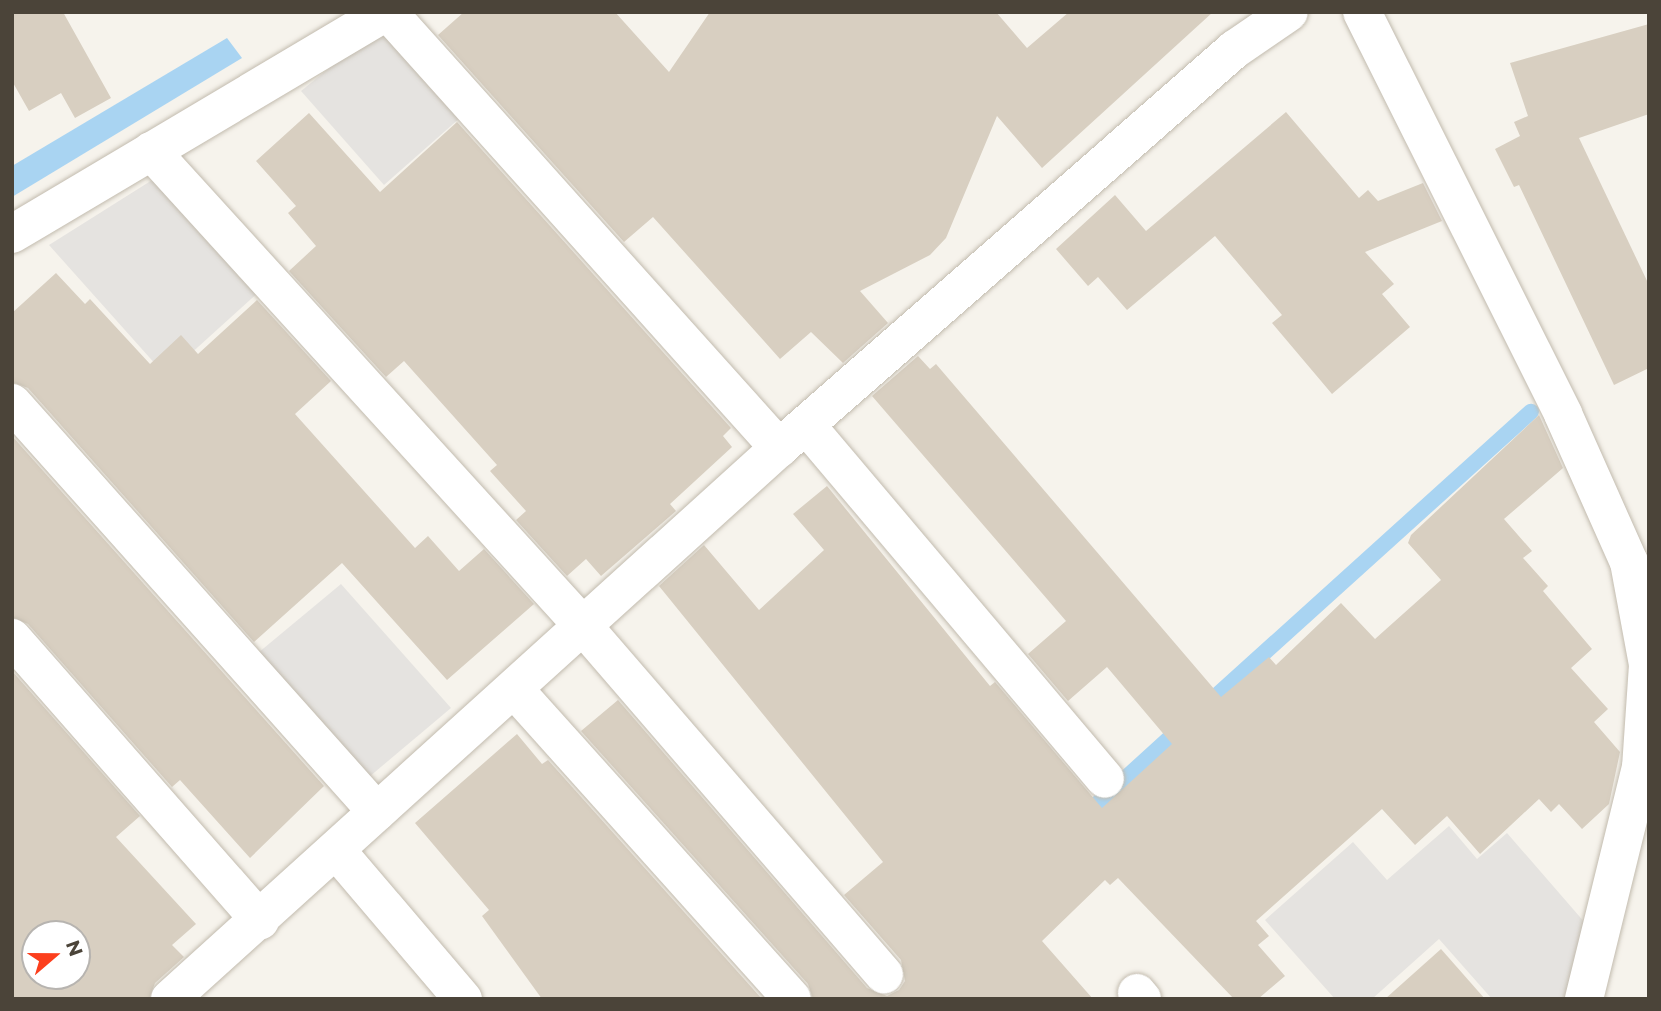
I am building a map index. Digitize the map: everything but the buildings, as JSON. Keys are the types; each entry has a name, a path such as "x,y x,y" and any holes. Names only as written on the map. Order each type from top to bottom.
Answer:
{"street":[{"path":"12,234 387,12 793,436 1105,779"},
{"path":"170,999 793,436 1236,49 1289,12"},
{"path":"1362,12 1563,414 1629,562 1648,665 1641,768 1584,999"},
{"path":"151,151 584,626 884,974"},
{"path":"12,403 377,812"},
{"path":"12,638 260,920"},
{"path":"514,689 792,999"},
{"path":"336,850 463,999"}],"shaded area":[{"path":"381,26 461,117 384,185 301,91"},
{"path":"157,177 260,291 166,376 49,245"},
{"path":"341,584 451,708 369,777 258,653"},
{"path":"1449,826 1477,859 1507,833 1586,924 1569,999 1492,999 1439,939 1372,999 1335,999 1265,920 1353,842 1387,880"}],"water":[{"path":"227,38 242,58 12,197 12,166"}],"waterway":[{"path":"1203,708 1531,412"},
{"path":"1084,816 1184,725"}]}
